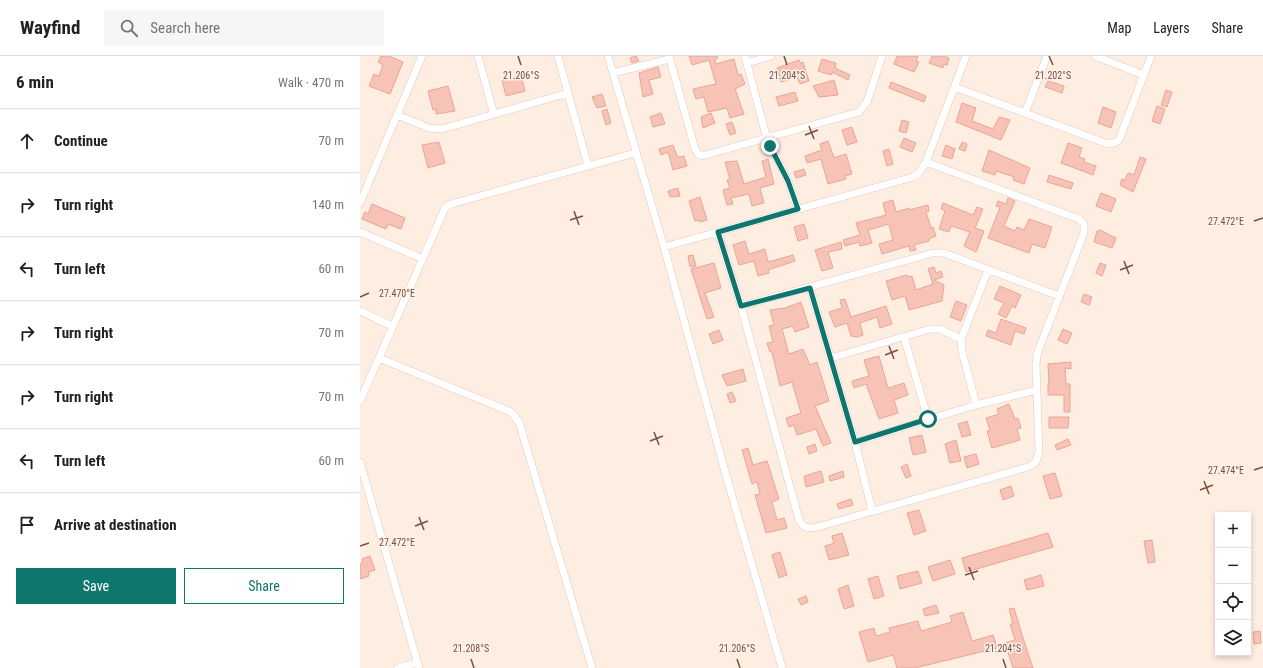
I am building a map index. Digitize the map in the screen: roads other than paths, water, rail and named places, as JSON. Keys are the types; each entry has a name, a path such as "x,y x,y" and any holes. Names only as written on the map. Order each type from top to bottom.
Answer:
{"street":[{"path":"360,203 422,56"},
{"path":"478,56 494,114"},
{"path":"558,56 588,166"},
{"path":"608,56 635,153 664,246 722,461 782,668"},
{"path":"771,56 746,59 768,139 788,181 798,209"},
{"path":"613,74 669,58 698,154 702,156 768,139 859,112 867,102 882,56"},
{"path":"664,246 913,177 919,173 926,162 966,56"},
{"path":"1025,113 1047,56"},
{"path":"1095,56 1144,75"},
{"path":"955,87 1108,144 1119,140 1152,56"},
{"path":"397,115 435,130 568,93"},
{"path":"361,396 379,358 441,213 445,208 451,204 635,153"},
{"path":"718,232 741,306 799,520 806,528 814,528 872,510 1028,467 1036,462 1039,452 1036,364 1038,351 1084,233 1084,224 1079,219 926,162"},
{"path":"360,232 421,258"},
{"path":"741,306 934,253 944,253 1059,296"},
{"path":"976,405 962,351 961,338 988,270"},
{"path":"810,288 855,442 872,510"},
{"path":"360,311 392,326"},
{"path":"831,358 930,329 940,329 961,338"},
{"path":"904,337 928,419"},
{"path":"379,358 511,412 516,417 529,454 592,668"},
{"path":"855,442 976,405 1037,390"},
{"path":"360,462 418,665 398,668"}]}
